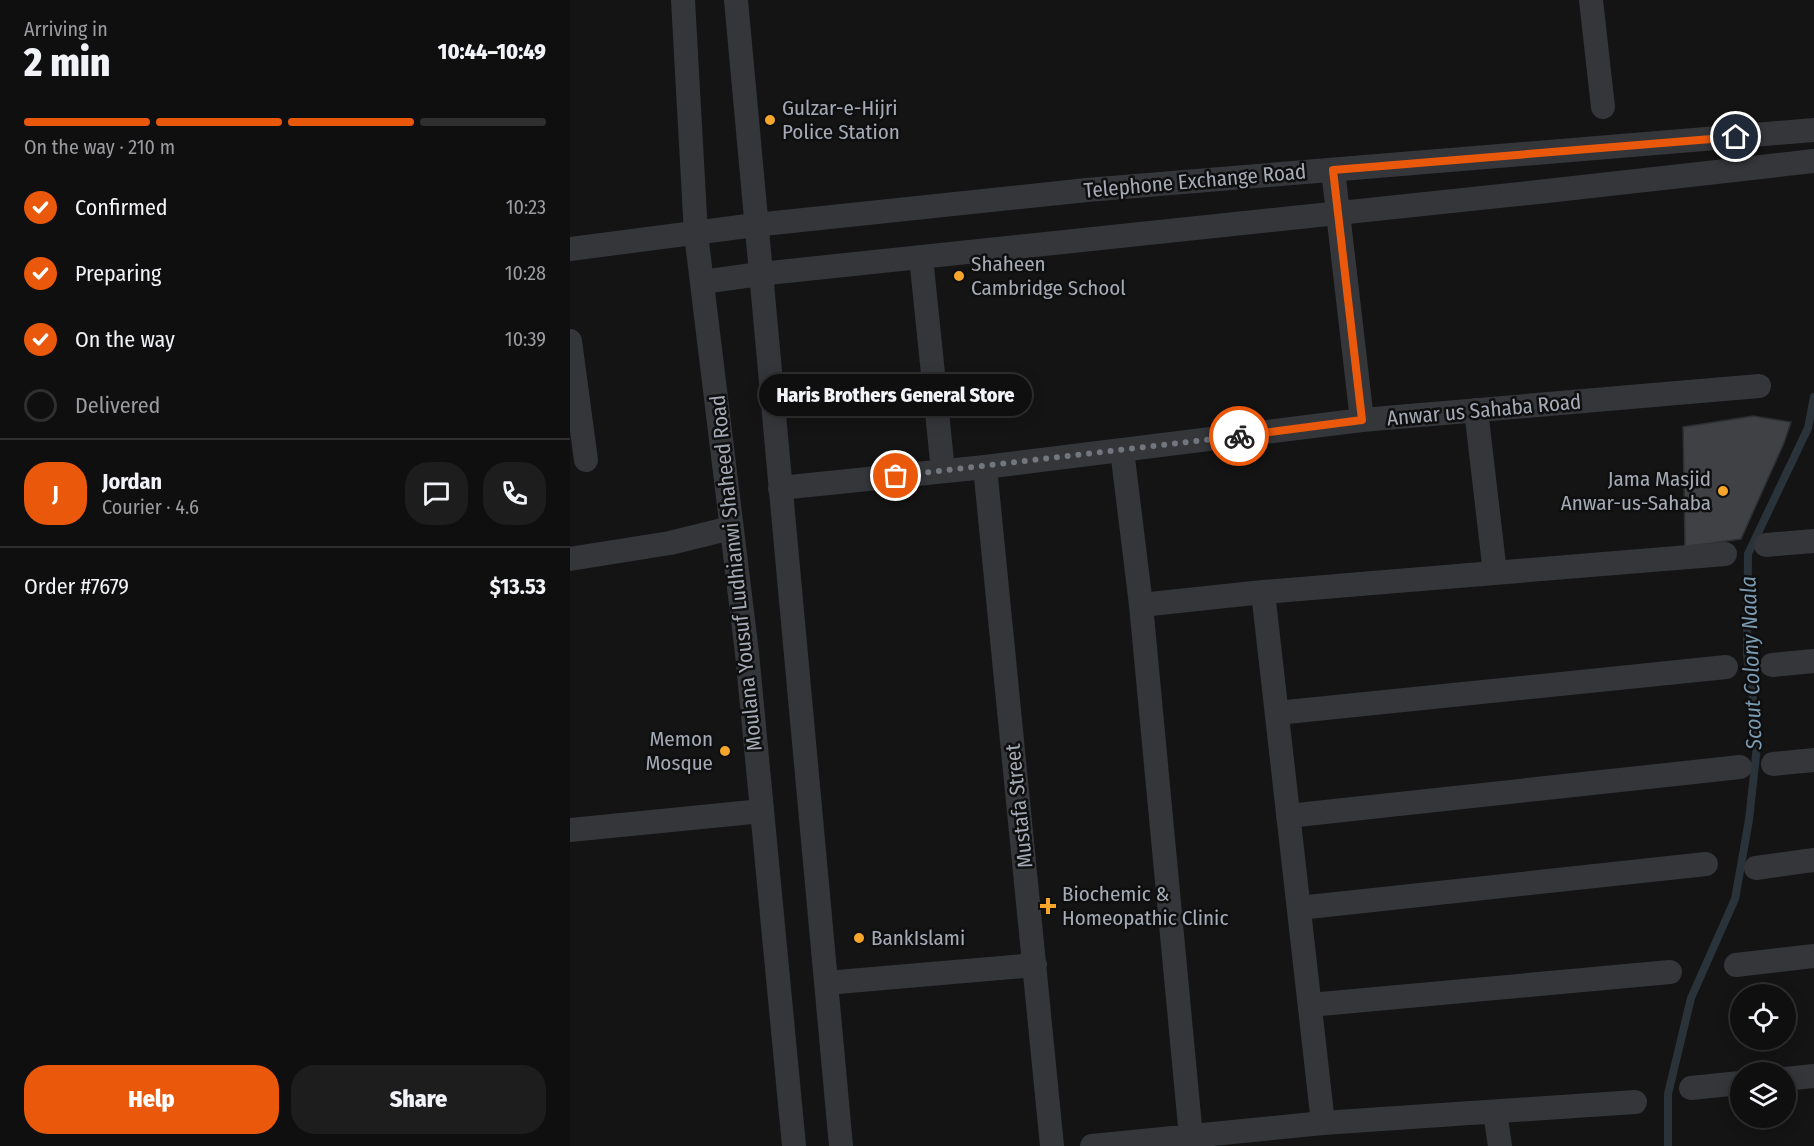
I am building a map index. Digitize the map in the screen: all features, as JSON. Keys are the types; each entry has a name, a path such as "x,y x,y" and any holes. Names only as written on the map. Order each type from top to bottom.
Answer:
{"street":[{"name":"Moulana Yousuf Ludhianwi Shaheed Road","path":"684,0 696,234 747,653 794,1146"},
{"path":"736,0 841,1146"},
{"path":"1591,0 1603,107"},
{"name":"Telephone Exchange Road","path":"570,249 755,225 1087,190 1814,130"},
{"path":"1784,133 1788,163"},
{"path":"702,282 1814,161"},
{"path":"1333,170 1362,420"},
{"path":"921,257 943,471"},
{"path":"570,341 586,460"},
{"name":"Anwar us Sahaba Road","path":"780,488 985,467 1362,420 1760,386"},
{"path":"1476,410 1495,573"},
{"path":"1122,450 1141,605 1191,1137"},
{"name":"Mustafa Street","path":"985,467 1052,1146"},
{"path":"570,559 670,543 731,528"},
{"path":"1766,545 1814,541"},
{"path":"1141,605 1263,592 1725,554"},
{"path":"1263,592 1323,1123"},
{"path":"1773,665 1814,661"},
{"path":"1277,713 1726,668"},
{"path":"1773,764 1814,760"},
{"path":"1288,816 1740,767"},
{"path":"570,830 762,812"},
{"path":"1756,868 1814,860"},
{"path":"1299,908 1706,864"},
{"path":"1736,965 1814,956"},
{"path":"826,983 1035,965"},
{"path":"1310,1005 1670,972"},
{"path":"1796,1078 1814,1076"},
{"path":"1691,1088 1730,1084"},
{"path":"1092,1146 1323,1123 1635,1102"},
{"path":"1496,1112 1500,1146"}],"building":[{"name":"Jama Masjid Anwar-us-Sahaba","path":"1753,416 1791,422 1784,443 1741,539 1685,547 1683,427"}],"waterway":[{"name":"Scout Colony Naala","path":"1668,1146 1668,1094 1691,998 1735,899 1749,820 1758,737 1747,655 1748,554 1808,428 1814,397"}],"way so far":[{"path":"896,476 1239,436"}],"place":[{"name":"Gulzar-e-Hijri Police Station","path":"770,120"},
{"name":"Shaheen Cambridge School","path":"959,276"},
{"name":"Haris Brothers General Store","path":"896,476"},
{"name":"Jama Masjid Anwar-us-Sahaba","path":"1723,491"},
{"name":"Memon Mosque","path":"725,751"},
{"name":"Biochemic & Homeopathic Clinic","path":"1048,906"},
{"name":"BankIslami","path":"859,938"}],"route":[{"path":"1239,436 1362,420 1333,170 1736,137"}]}
